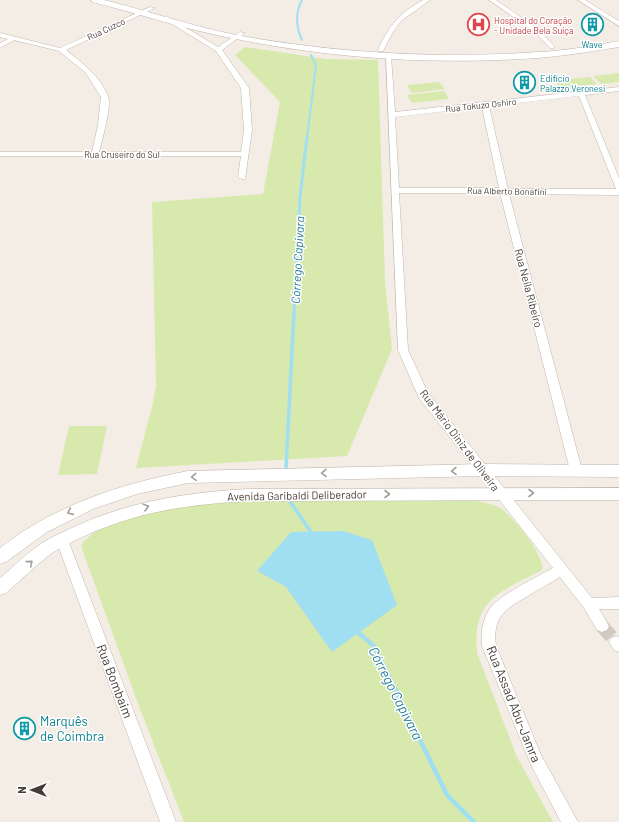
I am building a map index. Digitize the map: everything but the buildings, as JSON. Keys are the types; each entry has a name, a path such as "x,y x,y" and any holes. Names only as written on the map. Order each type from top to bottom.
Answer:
{"street":[{"path":"95,0 148,10 165,18 218,50 245,88 248,130 242,178"},
{"path":"119,0 148,10 239,35"},
{"path":"384,53 391,29 397,21 404,14 428,0"},
{"path":"492,0 536,31 552,47"},
{"path":"581,0 619,24"},
{"name":"Rua Cuzco","path":"61,50 148,10"},
{"path":"165,18 308,49 463,58 526,55 619,44"},
{"path":"0,35 61,50 89,72 105,97 102,125 95,154"},
{"path":"218,50 239,35"},
{"path":"0,46 14,38"},
{"path":"384,53 450,52 552,47 619,38"},
{"name":"Rua Mário Diniz de Oliveira","path":"384,53 390,115 403,350 423,395 562,569 589,604 602,626"},
{"name":"Rua Tokuzo Oshiro","path":"390,115 619,89"},
{"path":"581,93 619,188"},
{"name":"Rua Neila Ribeiro","path":"485,104 504,191 576,470"},
{"name":"Rua Cruseiro do Sul","path":"0,154 245,154"},
{"name":"Rua Alberto Bonafini","path":"394,190 619,192"},
{"name":"Avenida Garibaldi Deliberador","path":"0,557 20,540 51,521 108,496 188,477 483,470 619,471"},
{"name":"Avenida Garibaldi Deliberador","path":"0,588 47,549 62,540 115,516 172,501 224,496 500,493 619,494"},
{"path":"108,496 115,516"},
{"name":"Rua Bombaim","path":"62,540 168,822"},
{"name":"Rua Assad Abu-Jamra","path":"562,569 501,606 494,614 489,624 487,635 488,646 536,760 570,822"},
{"path":"589,604 619,603"}],"green space":[{"path":"245,47 326,59 378,60 385,281 392,349 347,456 136,468 156,386 152,202 263,194 280,102 235,55"},
{"path":"619,73 619,82 601,84 593,76"},
{"path":"590,77 597,84 561,89 554,81"},
{"path":"439,82 445,89 412,93 407,85"},
{"path":"444,91 449,99 412,103 407,95"},
{"path":"69,426 107,426 97,474 58,475"},
{"path":"216,501 477,501 497,506 503,510 521,529 534,547 542,564 542,570 502,591 484,608 479,620 477,653 517,757 553,822 184,822 137,701 81,546 90,536 104,527 123,520 164,509"}],"water":[{"path":"343,531 372,540 397,605 332,652 286,587 257,571 291,532"}],"waterway":[{"name":"Córrego Capivara","path":"302,0 297,15 298,30 302,40"},
{"name":"Córrego Capivara","path":"307,138 316,65 311,55"},
{"name":"Córrego Capivara","path":"294,313 300,197 307,137"},
{"name":"Córrego Capivara","path":"286,468 294,312"},
{"name":"Córrego Capivara","path":"289,500 313,535"},
{"name":"Córrego Capivara","path":"355,630 374,646 447,795 474,822"}],"tunnel":[{"path":"602,626 616,642"}],"place":[{"name":"Hospital do Coração - Unidade Bela Suíça","path":"479,25"},
{"name":"Wave","path":"592,25"},
{"name":"Edifício Palazzo Veronesi","path":"524,83"},
{"name":"Marquês de Coimbra","path":"25,728"}]}
